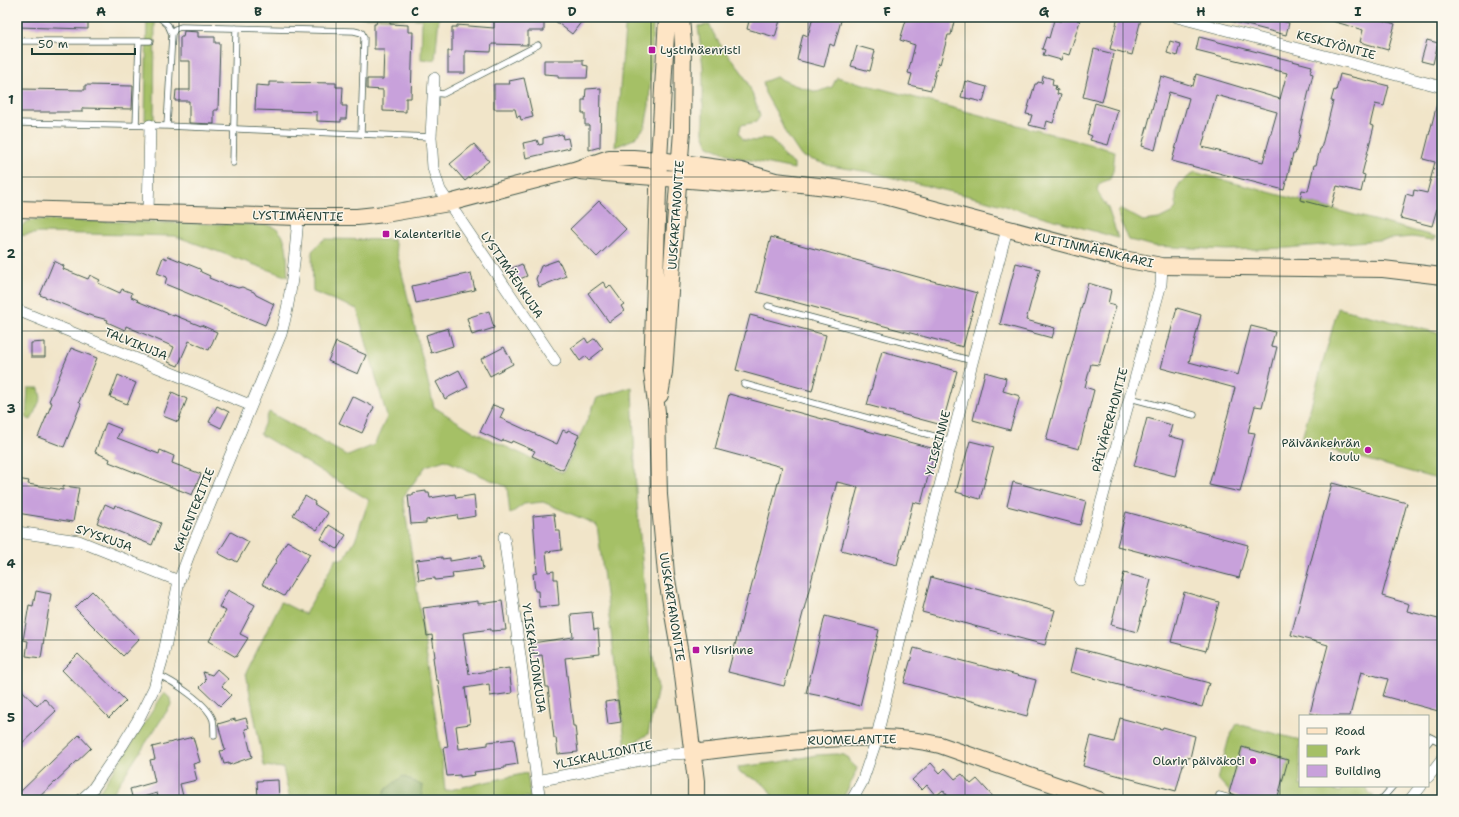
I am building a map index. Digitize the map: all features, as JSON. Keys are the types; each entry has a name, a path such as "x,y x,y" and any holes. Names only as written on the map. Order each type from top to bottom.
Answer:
{"street":[{"name":"UUSKARTANONTIE","path":"667,17 658,178 652,371 657,412 659,495 666,574 681,660 696,781 696,800"},
{"name":"UUSKARTANONTIE","path":"657,412 664,372 680,163 683,95 683,44 681,17"},
{"name":"KESKIYÖNTIE","path":"1177,17 1442,87"},
{"name":"LYSTIMÄENKUJA","path":"434,78 431,137 433,168 440,190 555,361"},
{"path":"148,213 150,125"},
{"name":"LYSTIMÄENTIE","path":"17,209 148,213 357,216 385,214 449,203 574,170 609,158 633,158 680,163"},
{"name":"KUITINMÄENKAARI","path":"680,163 741,171 775,181 844,189 885,196 1117,258 1162,266 1383,269 1442,276"},
{"name":"LYSTIMÄENTIE","path":"574,170 678,180"},
{"name":"KUITINMÄENKAARI","path":"678,180 739,184 775,181"},
{"name":"KALENTERITIE","path":"81,800 93,795 138,720 154,688 163,657 180,581 190,552 281,334 288,309 292,286 298,216"},
{"name":"YLISRINNE","path":"852,800 862,782 876,737 903,627 1007,229"},
{"name":"PÄIVÄPERHONTIE","path":"1080,580 1161,284 1162,266"},
{"name":"TALVIKUJA","path":"17,310 245,403"},
{"name":"SYYSKUJA","path":"17,532 79,541 180,581"},
{"name":"YLISKALLIONKUJA","path":"504,537 537,782"},
{"name":"RUOMELANTIE","path":"692,753 779,742 849,737 919,740 940,745 1067,795 1099,800"},
{"name":"YLISKALLIONTIE","path":"537,782 670,754 692,753"},
{"path":"1429,776 1442,759"},
{"path":"537,782 540,800"},
{"path":"1410,800 1420,787"}],"lane":[{"path":"159,17 168,25 172,34 167,126"},
{"path":"172,34 180,27 354,31 362,33 364,38 361,134"},
{"path":"233,163 236,28"},
{"path":"19,41 150,41"},
{"path":"136,125 139,41"},
{"path":"433,93 444,94 538,45"},
{"path":"17,123 150,125 431,137"},
{"path":"768,306 973,361"},
{"path":"744,384 952,441"},
{"path":"1130,398 1194,415"},
{"path":"158,676 168,679 207,709 213,720 214,736"},
{"path":"1430,737 1442,743"},
{"path":"1381,800 1392,787"},
{"path":"1219,795 1237,800"}],"green space":[{"path":"147,17 155,17 154,123 145,120"},
{"path":"360,17 439,17 435,60 421,59 422,19"},
{"path":"626,17 656,17 653,27 649,106 645,127 634,139 615,147"},
{"path":"710,25 720,44 744,76 760,116 756,122 741,125 739,134 744,140 757,141 763,138 769,139 778,146 784,157 794,164 794,169 735,157 708,146 703,133 703,67 698,26"},
{"path":"776,77 794,85 817,92 832,87 837,77 1115,151 1113,171 1110,179 1099,184 1097,190 1108,208 1118,238 981,199 869,172 831,166 801,156 785,132 765,93 763,82"},
{"path":"1195,172 1437,237 1433,240 1412,237 1288,248 1227,250 1154,246 1129,240 1120,221 1118,212 1121,209 1143,221 1159,219 1171,213 1176,208 1176,191 1180,183"},
{"path":"34,220 267,225 275,228 284,238 287,253 288,277 175,236 40,233 18,236 23,225"},
{"path":"324,239 394,240 434,407 476,433 563,473 597,398 632,387 636,491 648,627 658,688 648,734 626,748 597,525 543,502 524,504 510,514 507,487 445,460 426,466 403,497 442,760 445,791 527,773 531,800 529,800 528,797 514,800 421,800 422,786 385,790 382,800 290,800 283,768 264,766 246,673 281,602 305,614 336,559 344,559 356,538 369,500 260,434 269,412 348,456 374,445 387,417 357,309 313,292 312,251"},
{"path":"1338,308 1442,334 1442,460 1437,479 1301,442"},
{"path":"28,388 39,388 41,398 31,420 26,418"},
{"path":"164,693 170,698 171,705 108,800 94,800"},
{"path":"1237,724 1299,740 1299,787 1324,787 1340,792 1342,787 1366,787 1369,794 1374,796 1371,800 1277,800 1288,760 1242,747 1230,792 1218,779 1229,738"},
{"path":"816,755 844,755 849,758 851,763 857,768 842,800 774,800 764,785 739,772 738,767 781,762"},
{"path":"403,776 423,786 421,800 382,800 385,790"}],"building":[{"path":"17,17 88,17 88,29 17,27"},
{"path":"494,17 525,17 544,19 544,31 528,31 528,45 492,44 491,52 465,51 465,73 448,73 448,51 452,51 452,27 457,27 457,25 494,28"},
{"path":"550,17 585,17 572,34"},
{"path":"750,17 781,17 775,37 747,29"},
{"path":"813,17 842,17 834,46 830,44 824,67 797,60 803,34 808,36"},
{"path":"907,17 955,17 951,35 948,35 940,64 938,63 931,90 909,85 912,74 908,73 915,45 900,40"},
{"path":"1062,17 1078,17 1077,20 1080,21 1069,55 1063,53 1061,60 1043,55 1045,50 1042,49 1046,37 1049,38 1054,20 1061,21"},
{"path":"1118,17 1134,17 1141,19 1132,55 1110,49"},
{"path":"1232,17 1268,17 1289,23 1286,35 1231,21"},
{"path":"1329,17 1373,17 1395,24 1388,50 1360,42 1363,30 1329,20"},
{"path":"377,20 390,20 390,24 408,25 408,32 413,32 411,98 406,98 406,112 383,111 383,90 367,89 367,79 383,79 384,49 374,49 374,24 376,24"},
{"path":"184,31 198,32 198,37 215,37 215,43 220,43 218,110 214,110 214,124 189,123 189,101 175,101 176,90 190,90 190,61 180,61 180,37 183,37"},
{"path":"1199,37 1312,66 1310,73 1313,74 1300,134 1295,154 1293,154 1284,190 1172,161 1189,98 1169,92 1155,150 1142,146 1161,76 1193,86 1196,74 1280,99 1287,73 1196,50","holes":["1216,95 1277,112 1263,162 1202,147"]},
{"path":"1427,40 1438,43 1433,64 1421,61"},
{"path":"1170,41 1180,44 1177,56 1167,53"},
{"path":"857,46 875,51 870,71 851,66"},
{"path":"1094,49 1114,54 1102,102 1083,97"},
{"path":"544,60 583,60 583,65 588,66 587,78 558,78 558,75 544,74"},
{"path":"1340,74 1389,86 1384,106 1375,104 1370,125 1374,126 1362,174 1365,175 1361,192 1337,186 1331,208 1300,200 1302,190 1308,191 1314,165 1316,165 1321,149 1333,101 1331,101 1334,90 1336,91"},
{"path":"1043,76 1053,79 1052,85 1056,86 1055,89 1058,90 1057,94 1061,95 1053,123 1047,121 1045,129 1029,125 1032,115 1026,114 1035,84 1038,82 1042,83"},
{"path":"524,78 533,117 521,120 520,116 517,117 515,109 494,109 494,84 510,84 509,81"},
{"path":"965,81 987,87 983,102 961,97"},
{"path":"269,82 336,83 336,87 343,87 342,106 347,106 346,119 341,119 341,122 317,121 317,112 255,110 256,85 269,86"},
{"path":"85,85 133,86 132,109 82,108 82,112 18,112 19,89 85,90"},
{"path":"601,88 600,147 589,150 589,125 585,125 585,113 582,113 582,100 585,100 586,89"},
{"path":"1439,96 1442,97 1442,198 1440,198 1432,226 1400,218 1406,194 1413,196 1414,190 1427,193 1435,162 1423,159"},
{"path":"1095,103 1118,110 1108,145 1090,140 1092,136 1087,134"},
{"path":"562,134 563,139 568,138 570,148 526,158 523,143 537,140 539,145 543,144 543,138"},
{"path":"474,144 489,161 465,181 450,164"},
{"path":"599,201 626,229 597,257 570,229"},
{"path":"771,237 977,293 963,347 757,292"},
{"path":"168,256 200,269 201,272 210,276 209,278 229,286 238,288 242,287 254,292 256,295 274,304 265,325 165,284 167,277 157,273 163,257 167,259"},
{"path":"558,260 566,276 539,287 536,279 541,266"},
{"path":"54,261 64,266 63,269 88,279 90,275 100,280 98,283 120,293 122,289 132,293 131,297 138,300 137,301 217,332 209,350 189,341 178,366 168,362 174,347 126,326 125,330 107,322 108,320 89,315 40,295"},
{"path":"1016,263 1040,269 1026,320 1055,328 1052,338 1000,324"},
{"path":"522,264 527,276 515,281 510,269"},
{"path":"471,273 475,290 416,303 412,286"},
{"path":"603,282 607,288 610,285 624,304 621,306 624,311 609,322 588,293"},
{"path":"1088,283 1111,290 1108,304 1116,306 1099,365 1091,364 1085,387 1094,390 1079,449 1046,440"},
{"path":"1177,308 1201,315 1189,362 1238,375 1251,326 1275,332 1271,346 1277,347 1262,407 1255,406 1248,432 1255,433 1240,492 1209,485 1235,388 1161,368"},
{"path":"489,311 494,328 472,335 467,318"},
{"path":"750,315 826,335 812,391 736,370"},
{"path":"448,328 453,346 431,353 426,335"},
{"path":"585,338 588,343 595,338 603,349 589,360 586,356 580,361 571,348"},
{"path":"45,342 45,357 31,357 31,343"},
{"path":"336,342 366,355 358,374 328,361"},
{"path":"504,347 513,364 490,376 481,359"},
{"path":"71,348 97,358 79,402 81,404 64,447 38,437 52,403 49,401"},
{"path":"882,351 957,371 942,425 867,405"},
{"path":"459,370 468,387 445,399 436,382"},
{"path":"985,372 1006,378 1003,391 1020,396 1010,430 973,420"},
{"path":"118,375 136,383 127,404 110,397"},
{"path":"172,392 187,399 178,422 163,416"},
{"path":"729,394 935,449 921,504 913,502 897,565 841,550 858,487 837,482 784,686 728,672 782,467 715,449"},
{"path":"352,396 374,407 362,433 339,423"},
{"path":"493,405 504,409 500,418 557,444 563,430 567,432 568,430 579,435 563,470 532,456 535,451 512,441 511,443 503,440 502,442 480,432"},
{"path":"217,406 229,412 221,428 209,422"},
{"path":"1147,418 1172,425 1169,436 1184,440 1175,476 1134,466"},
{"path":"106,423 121,429 117,438 159,454 160,450 174,456 172,463 201,474 192,495 109,462 110,459 95,452"},
{"path":"970,441 994,447 980,499 956,492"},
{"path":"17,479 29,481 28,484 63,490 63,486 79,488 73,522 17,513"},
{"path":"1013,482 1086,501 1080,525 1007,506"},
{"path":"1332,483 1407,503 1382,596 1409,604 1407,611 1442,620 1442,712 1383,696 1388,679 1361,672 1350,715 1318,715 1310,713 1328,645 1291,635"},
{"path":"426,491 426,493 429,493 430,498 455,494 456,498 474,495 476,516 458,519 457,515 426,520 426,523 411,524 408,495"},
{"path":"305,496 328,513 317,530 293,515"},
{"path":"105,504 114,508 115,505 161,523 152,545 97,523"},
{"path":"1126,512 1248,545 1239,578 1117,546"},
{"path":"554,514 556,531 560,531 562,550 546,552 548,572 554,571 554,579 557,579 559,605 539,607 538,591 535,591 533,574 537,573 533,516"},
{"path":"329,525 346,535 337,549 321,539"},
{"path":"231,532 249,542 237,562 218,553"},
{"path":"287,541 310,554 284,596 262,584 277,561 276,560"},
{"path":"481,556 483,569 452,573 453,578 419,580 416,560 442,557 442,559 450,558 450,561"},
{"path":"1124,573 1151,580 1137,632 1111,625"},
{"path":"931,577 1055,610 1045,645 922,612"},
{"path":"228,590 255,605 240,634 248,638 236,657 209,641 226,611 219,607"},
{"path":"36,591 51,594 41,658 26,656 28,641 23,640 29,605 33,606"},
{"path":"92,591 139,639 123,656 75,608"},
{"path":"1184,592 1219,602 1206,651 1171,642"},
{"path":"478,601 478,604 502,601 506,630 491,631 491,629 463,633 469,674 509,668 512,693 490,696 489,684 465,688 470,724 456,726 459,749 488,745 488,742 514,739 518,764 505,766 505,768 474,772 475,775 460,777 460,775 447,776 443,748 448,747 438,680 436,680 432,635 427,636 423,608"},
{"path":"592,612 594,630 598,629 600,654 565,658 573,726 575,726 578,752 558,754 556,738 554,738 548,687 546,687 542,655 534,656 532,643 573,637 571,614"},
{"path":"825,616 879,630 860,706 821,695 806,693"},
{"path":"914,648 1036,680 1027,716 904,683"},
{"path":"1076,648 1209,683 1202,707 1070,672"},
{"path":"78,654 126,701 109,718 62,670"},
{"path":"217,669 228,679 222,686 231,695 220,706 200,687 206,681 203,672 212,675"},
{"path":"17,685 37,706 44,698 56,711 17,748"},
{"path":"618,700 621,722 608,724 605,702"},
{"path":"246,718 249,728 245,729 252,757 229,765 229,763 224,764 220,751 225,750 218,724 235,719 235,721"},
{"path":"1120,718 1162,729 1163,727 1195,736 1190,758 1185,757 1176,791 1083,766 1091,736 1114,742"},
{"path":"79,735 91,748 36,800 25,800 19,793"},
{"path":"193,737 200,762 193,764 197,780 180,784 184,800 159,800 157,793 133,800 130,789 155,782 150,760 155,759 152,747"},
{"path":"1242,747 1288,760 1277,800 1241,800 1238,796 1229,793"},
{"path":"931,763 940,773 945,768 955,779 962,774 971,784 977,779 996,800 951,800 943,790 936,796 927,785 922,790 912,780"},
{"path":"278,780 279,800 258,800 257,781"}],"place":[{"name":"Lystimäenristi","path":"652,50"},
{"name":"Kalenteritie","path":"386,234"},
{"name":"Päivänkehrän koulu","path":"1368,450"},
{"name":"Ylisrinne","path":"696,650"},
{"name":"Olarin päiväkoti","path":"1253,761"}]}
